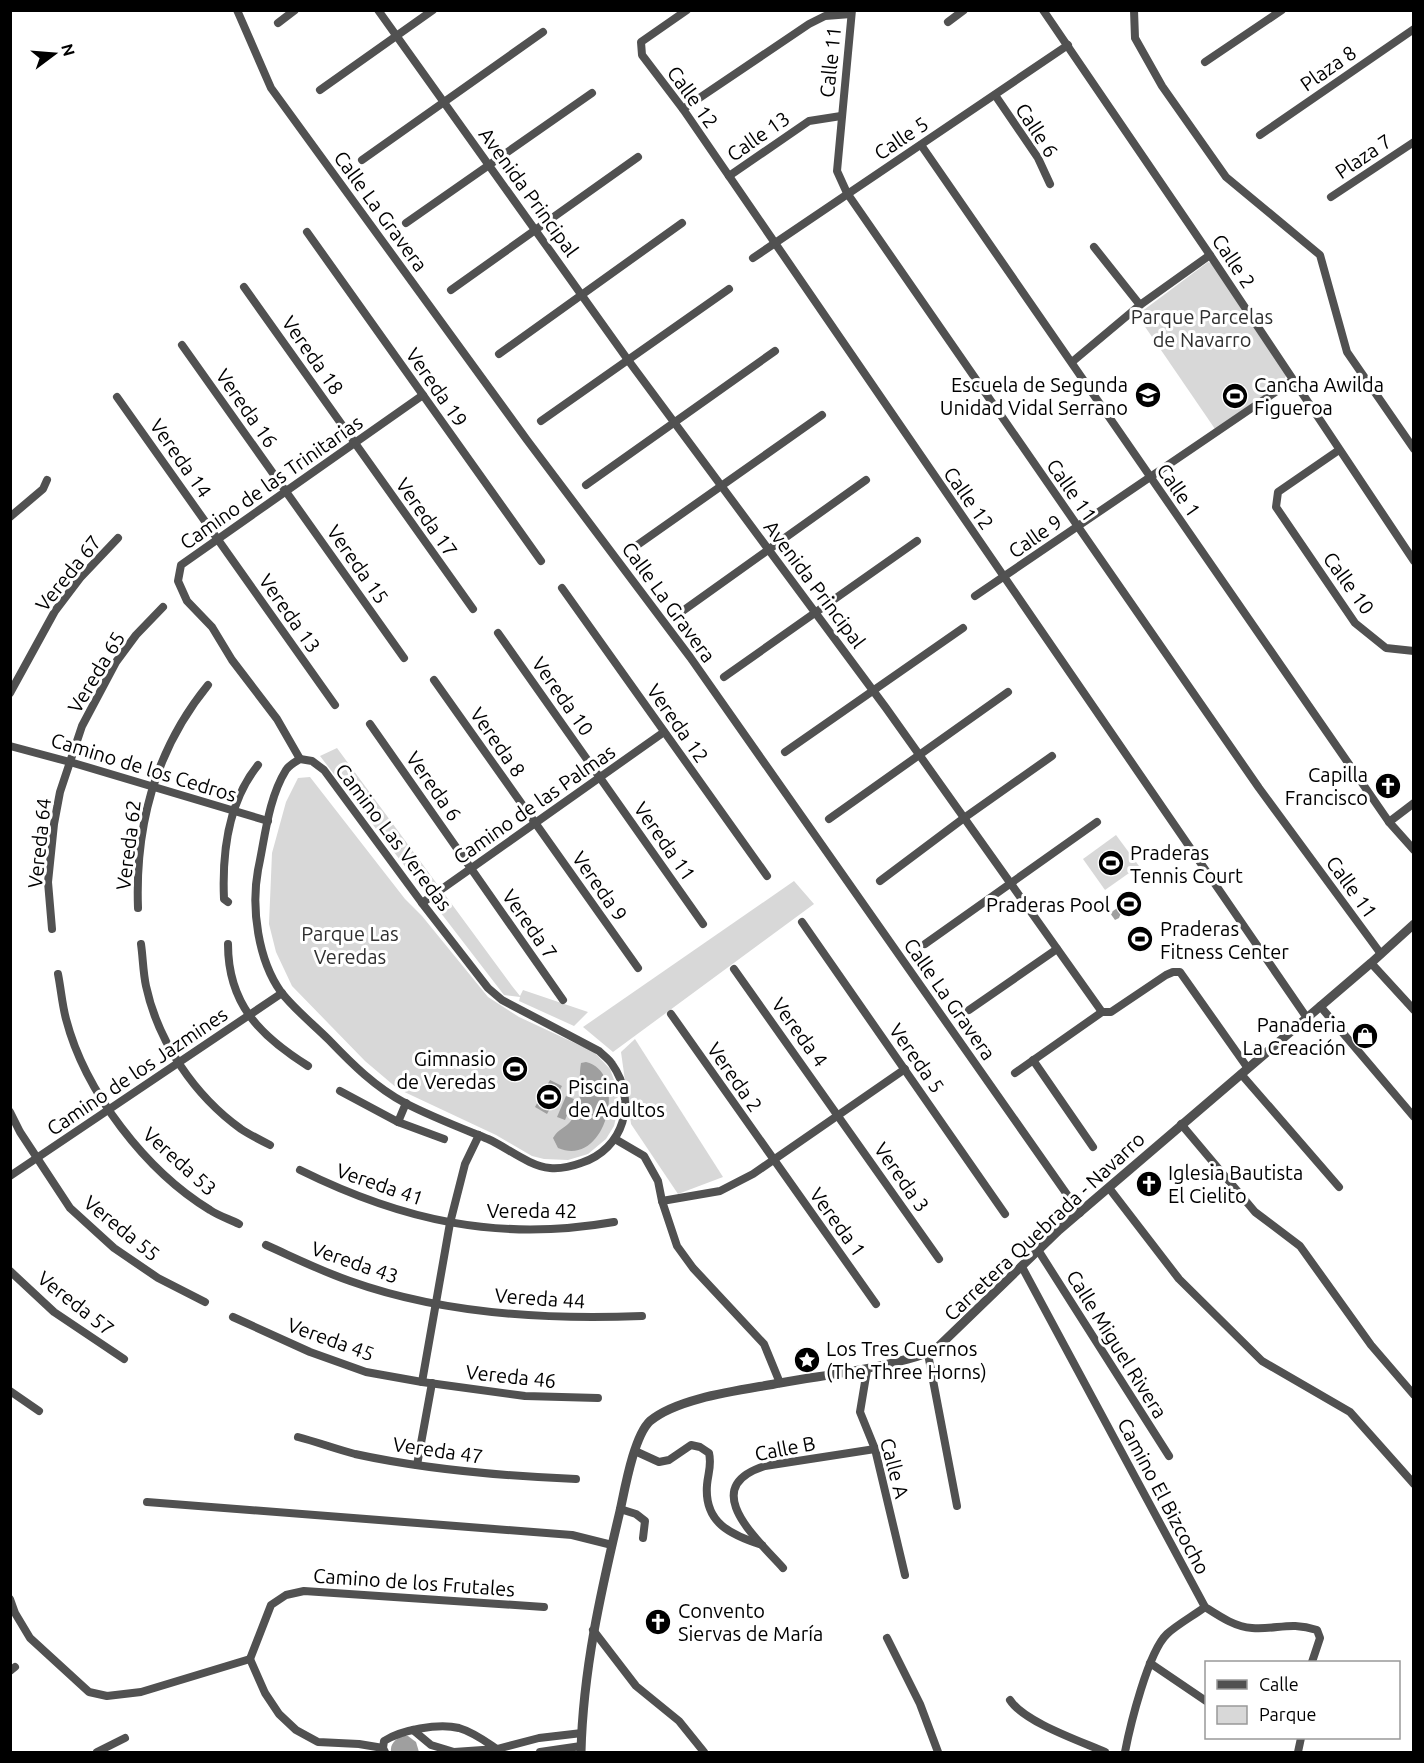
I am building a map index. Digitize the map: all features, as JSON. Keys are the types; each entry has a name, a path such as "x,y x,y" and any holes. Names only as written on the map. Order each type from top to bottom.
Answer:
{"street":[{"name":"Calle La Gravera","path":"237,10 271,88 527,440 686,651 1080,1213"},
{"path":"278,22 295,10"},
{"name":"Avenida Principal","path":"378,10 628,360 874,691 1102,1012"},
{"path":"320,90 433,10"},
{"name":"Calle 12","path":"687,10 641,42 642,55 683,109 1307,1018"},
{"path":"948,22 964,10"},
{"name":"Calle 2","path":"1043,10 1210,255 1413,561"},
{"path":"1134,10 1135,38 1162,86 1226,177 1320,255 1347,352 1413,449"},
{"path":"1205,62 1281,10"},
{"path":"683,109 809,24 825,16 852,12"},
{"name":"Calle 11","path":"852,12 837,171 847,194 1259,788 1381,954"},
{"name":"Plaza 8","path":"1260,135 1413,29"},
{"path":"362,160 543,32"},
{"name":"Calle 5","path":"753,258 1068,45"},
{"path":"406,223 592,93"},
{"name":"Calle 6","path":"995,95 1038,158 1050,184"},
{"name":"Calle 13","path":"729,176 809,121 841,116"},
{"name":"Plaza 7","path":"1331,197 1413,142"},
{"name":"Calle 1","path":"921,145 1389,822 1413,850"},
{"path":"451,290 638,157"},
{"path":"499,354 682,222"},
{"name":"Vereda 19","path":"308,232 540,561"},
{"path":"1094,247 1140,306"},
{"path":"1072,362 1140,306 1210,255"},
{"name":"Vereda 18","path":"244,287 355,443"},
{"path":"541,421 729,289"},
{"name":"Vereda 16","path":"183,345 285,490"},
{"path":"586,485 775,351"},
{"name":"Calle 9","path":"975,596 1293,380"},
{"name":"Camino de las Trinitarias","path":"300,759 277,719 232,660 212,627 187,601 178,581 181,565 423,395"},
{"name":"Vereda 14","path":"117,397 217,539"},
{"path":"636,546 822,415"},
{"name":"Vereda 17","path":"355,443 473,609"},
{"name":"Calle 10","path":"1339,450 1278,492 1276,507 1355,623 1386,648 1413,651"},
{"path":"10,517 43,489 47,480"},
{"path":"677,615 867,480"},
{"name":"Vereda 15","path":"285,490 404,657"},
{"name":"Vereda 67","path":"10,693 55,610 80,578 118,538"},
{"name":"Vereda 13","path":"217,539 335,705"},
{"path":"724,677 917,541"},
{"name":"Vereda 12","path":"562,588 767,876"},
{"name":"Vereda 65","path":"70,762 82,726 116,662 136,635 163,606"},
{"path":"785,752 963,628"},
{"name":"Vereda 10","path":"498,633 600,778"},
{"name":"Vereda 8","path":"434,680 536,823"},
{"name":"Vereda 62","path":"138,908 139,859 144,820 152,786 181,723 208,685"},
{"path":"829,819 1008,692"},
{"name":"Vereda 6","path":"370,724 471,868"},
{"name":"Camino de las Palmas","path":"422,903 664,732"},
{"name":"Camino de los Cedros","path":"10,746 268,821"},
{"path":"879,881 1052,756"},
{"name":"Camino Las Veredas","path":"300,759 312,761 324,770 488,988 502,1000 599,1051 612,1064 622,1083 625,1102 623,1119 615,1139 607,1149 592,1160 567,1168 548,1168 406,1103 362,1074 282,993 264,960 256,928 257,874 277,789 287,768 300,759"},
{"name":"Vereda 64","path":"52,929 48,882 54,824 60,792 70,762"},
{"path":"228,902 224,899 227,837 244,787 258,765"},
{"name":"Vereda 11","path":"600,778 703,924"},
{"path":"1389,822 1413,803"},
{"path":"925,944 1097,822"},
{"name":"Vereda 9","path":"536,823 638,968"},
{"name":"Vereda 7","path":"471,868 563,1000"},
{"name":"Vereda 5","path":"802,922 1005,1214"},
{"name":"Carretera Quebrada - Navarro","path":"581,1749 593,1630 635,1451 648,1424 658,1415 694,1400 780,1383 867,1370 928,1354 1038,1250 1181,1124 1371,963 1413,924"},
{"path":"141,944 146,985 156,1020 179,1063 208,1101 241,1129 270,1145"},
{"path":"228,944 228,962 236,990 249,1016 278,1047 308,1066"},
{"path":"969,1010 1057,949"},
{"path":"1371,963 1413,1010"},
{"name":"Vereda 4","path":"734,969 838,1114"},
{"path":"1015,1073 1102,1012 1111,1012 1166,975 1180,972 1244,1071 1339,1187"},
{"name":"Vereda 53","path":"58,974 66,1020 84,1065 108,1111 145,1156 176,1185 210,1210 239,1224"},
{"name":"Camino de los Jazmines","path":"10,1176 282,993"},
{"path":"1320,1006 1413,1116"},
{"name":"Vereda 2","path":"671,1014 772,1159"},
{"path":"1034,1060 1093,1147"},
{"path":"662,1201 720,1191 753,1174 905,1069"},
{"path":"340,1091 398,1122 444,1139"},
{"path":"398,1122 406,1103"},
{"name":"Vereda 55","path":"10,1112 20,1132 70,1208 114,1248 158,1278 205,1302"},
{"name":"Vereda 3","path":"838,1114 939,1259"},
{"path":"1181,1124 1255,1212 1300,1246 1371,1345 1413,1395"},
{"path":"422,1382 450,1223 465,1164 479,1136"},
{"path":"615,1139 644,1156 658,1181 677,1246 693,1268 764,1344 780,1383"},
{"name":"Vereda 1","path":"772,1159 876,1304"},
{"name":"Vereda 41","path":"300,1170 393,1209 450,1223"},
{"path":"1109,1188 1179,1279 1262,1361 1350,1412 1413,1485"},
{"name":"Vereda 42","path":"450,1223 518,1231 576,1229 614,1222"},
{"name":"Vereda 43","path":"266,1245 350,1281 436,1303"},
{"name":"Calle Miguel Rivera","path":"1038,1250 1169,1456"},
{"name":"Camino El Bizcocho","path":"1022,1267 1205,1607"},
{"name":"Vereda 57","path":"10,1270 54,1312 124,1359"},
{"name":"Vereda 44","path":"436,1303 512,1314 589,1318 642,1316"},
{"name":"Vereda 45","path":"233,1317 310,1352 366,1372 422,1382"},
{"path":"928,1354 957,1506"},
{"name":"Calle A","path":"867,1370 860,1412 875,1449 905,1575"},
{"name":"Vereda 46","path":"422,1382 525,1396 598,1398"},
{"path":"417,1465 432,1383"},
{"path":"10,1391 39,1411"},
{"name":"Vereda 47","path":"298,1437 354,1454 417,1465 498,1476 576,1479"},
{"path":"635,1451 659,1462 669,1460 691,1445 700,1447 709,1453 712,1464 707,1486 709,1509 721,1527 742,1538 764,1545"},
{"name":"Calle B","path":"783,1568 741,1521 733,1499 737,1482 750,1471 765,1466 875,1449"},
{"path":"147,1502 572,1535 612,1545"},
{"path":"620,1509 636,1514 645,1521 643,1538"},
{"name":"Camino de los Frutales","path":"250,1659 271,1605 286,1595 304,1591 544,1608"},
{"path":"10,1599 15,1613 30,1638 89,1692 107,1696 141,1692 250,1659 265,1693 279,1714 296,1730 318,1742 359,1744 384,1750 384,1741 394,1735 413,1730 456,1727 497,1749"},
{"path":"1125,1752 1150,1663 1166,1635 1205,1607 1224,1620 1251,1628 1301,1625 1317,1630 1320,1638 1312,1661"},
{"path":"593,1630 636,1686 679,1722 704,1752"},
{"path":"887,1638 920,1704 938,1752"},
{"path":"1150,1663 1205,1700"},
{"path":"1010,1700 1026,1716 1105,1752"},
{"path":"413,1730 431,1745 454,1752 497,1749 539,1738 582,1733"},
{"path":"97,1752 125,1738"},
{"path":"540,1752 581,1749"}],"green space":[{"name":"Parque Parcelas de Navarro","path":"1208,262 1214,264 1285,371 1286,376 1282,383 1215,429 1137,315"},
{"path":"337,748 520,996 523,990 588,1012 574,1026 519,1001 520,997 504,995 320,756"},
{"name":"Parque Las Veredas","path":"310,777 405,899 422,916 488,997 519,1017 594,1052 610,1069 617,1088 618,1109 614,1126 606,1139 588,1154 568,1160 532,1156 496,1135 398,1089 365,1061 292,986 276,952 269,924 272,853 286,802 298,778"},
{"name":"Praderas Tennis Court","path":"1116,835 1139,866 1105,890 1083,859"},
{"path":"794,881 814,904 613,1052 583,1027"},
{"path":"635,1039 723,1177 678,1194 631,1124 621,1052"}],"shaded area":[{"name":"Praderas Pool","path":"1132,898 1140,911 1134,916 1130,910 1121,913 1115,920 1110,913"},
{"path":"586,1062 599,1069 607,1083 609,1099 606,1117 600,1133 589,1145 575,1151 558,1148 553,1138 575,1115 580,1094 581,1063"},
{"name":"Piscina de Adultos","path":"550,1080 562,1086 547,1114 535,1107"},
{"path":"566,1096 574,1099 565,1120 557,1117"},
{"path":"403,1736 408,1736 416,1742 419,1752 391,1752 394,1742"}],"place":[{"name":"Escuela de Segunda Unidad Vidal Serrano","path":"1148,395"},
{"name":"Cancha Awilda Figueroa","path":"1235,396"},
{"name":"Capilla Francisco","path":"1388,786"},
{"name":"Praderas Tennis Court","path":"1111,863"},
{"name":"Praderas Pool","path":"1129,904"},
{"name":"Praderas Fitness Center","path":"1140,939"},
{"name":"Panaderia La Creación","path":"1365,1036"},
{"name":"Gimnasio de Veredas","path":"515,1069"},
{"name":"Piscina de Adultos","path":"549,1097"},
{"name":"Iglesia Bautista El Cielito","path":"1149,1184"},
{"name":"Los Tres Cuernos (The Three Horns)","path":"807,1360"},
{"name":"Convento Siervas de María","path":"658,1622"}]}
